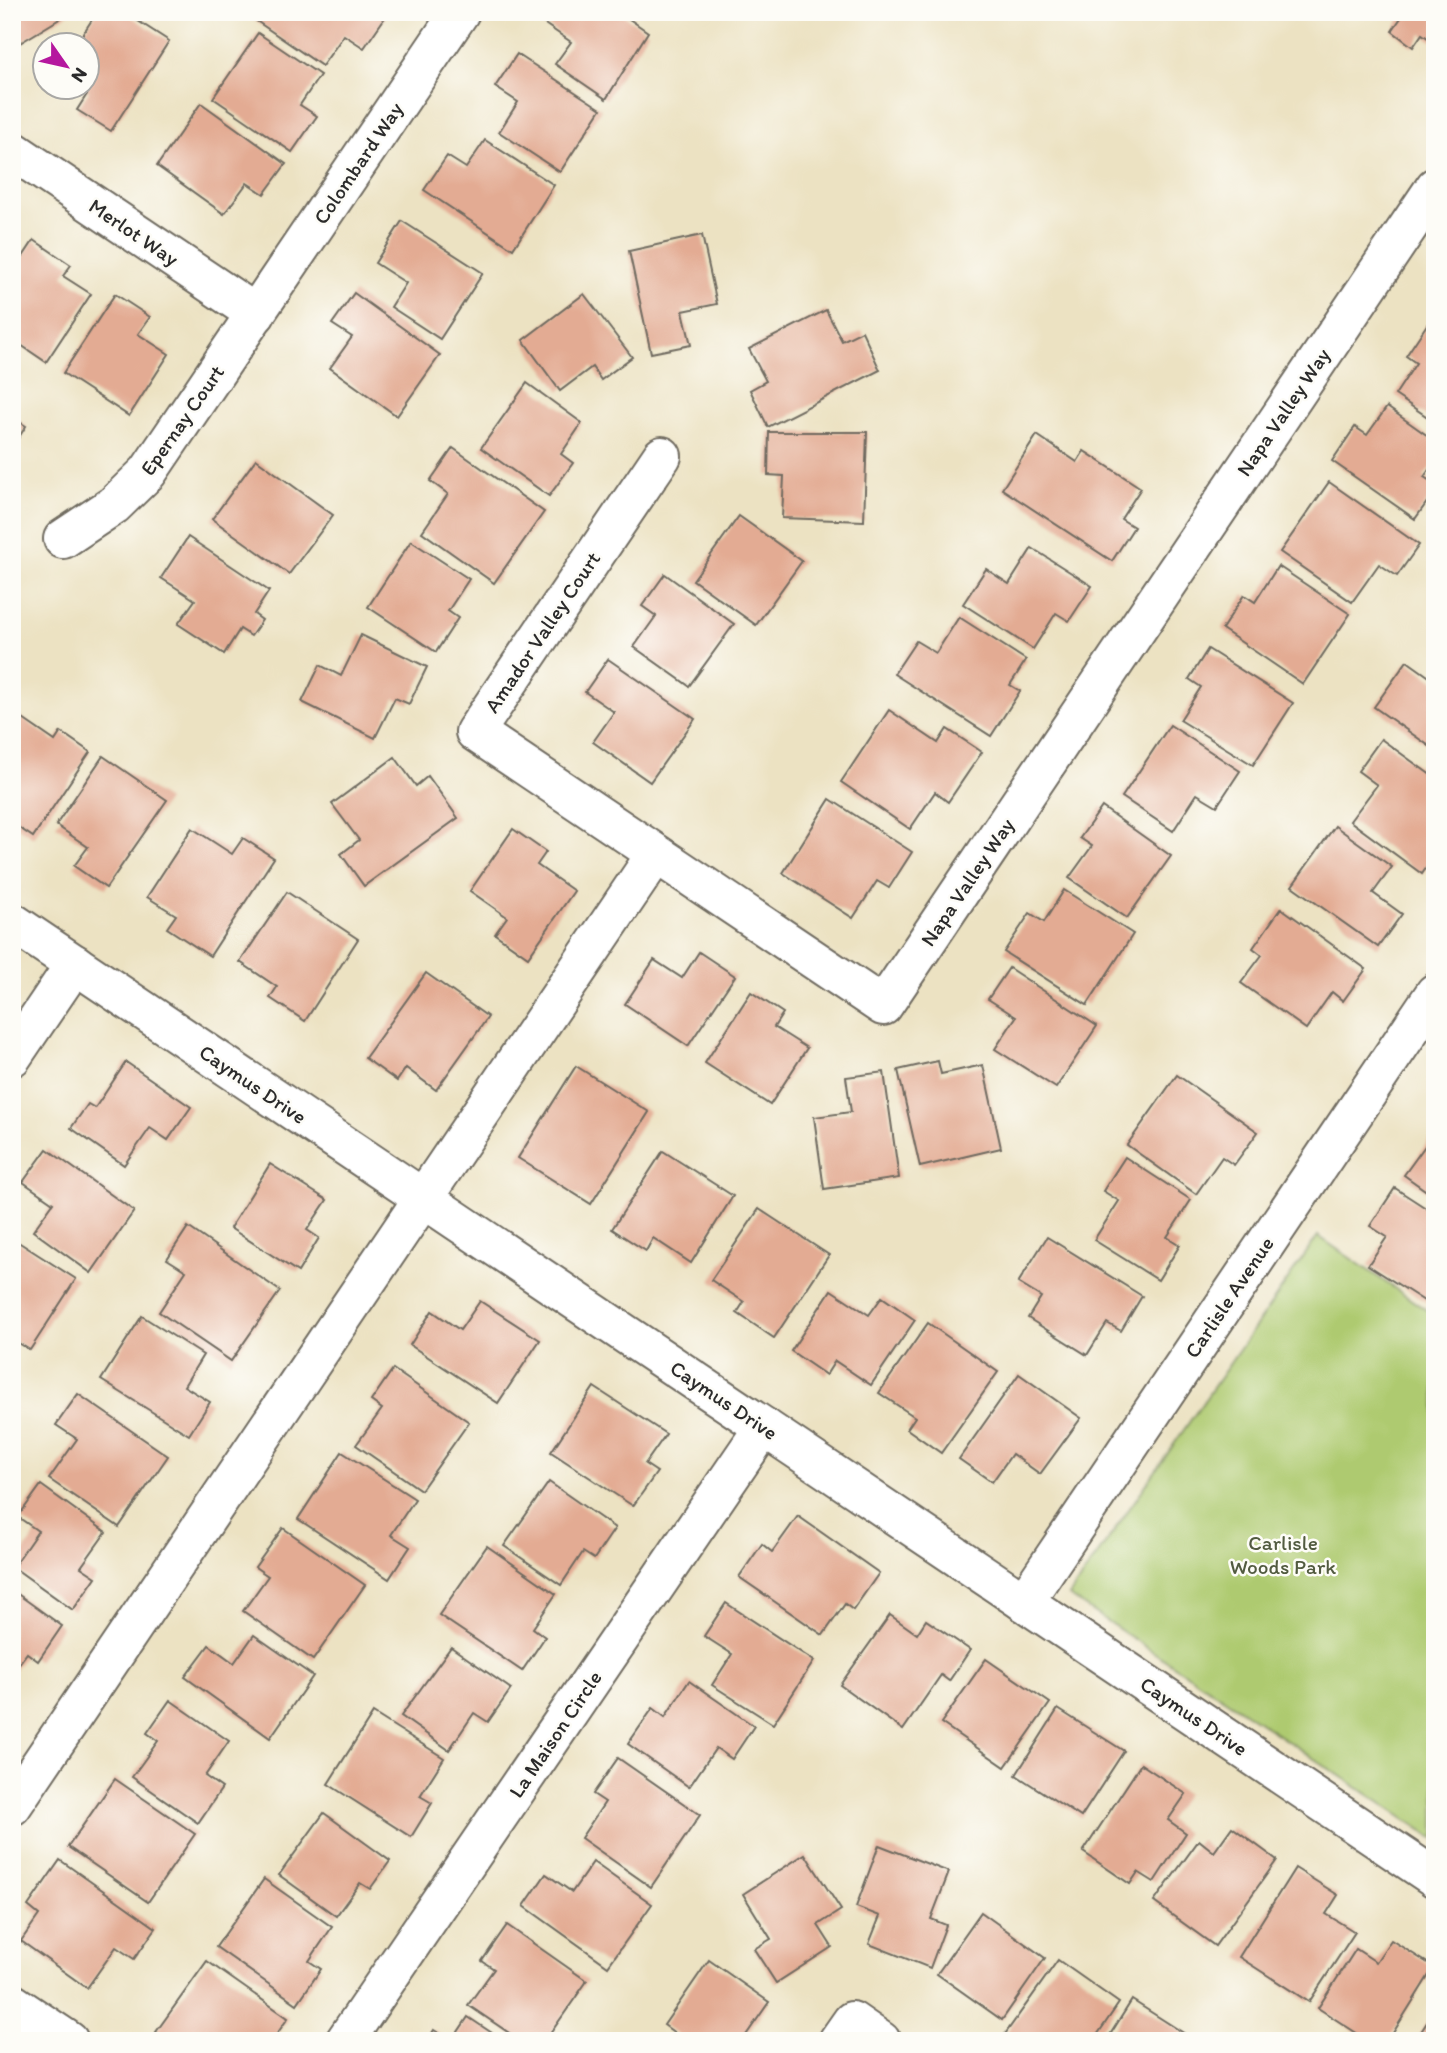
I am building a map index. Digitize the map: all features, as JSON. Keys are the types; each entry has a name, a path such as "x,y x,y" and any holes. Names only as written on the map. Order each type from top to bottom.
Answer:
{"street":[{"name":"Colombard Way","path":"256,314 460,12"},
{"name":"Merlot Way","path":"12,150 256,314"},
{"name":"Napa Valley Way","path":"656,854 883,1006 1435,187"},
{"name":"Epernay Court","path":"63,539 114,505 148,472 256,314"},
{"name":"Amador Valley Court","path":"656,854 475,732 662,456"},
{"path":"12,1806 656,854"},
{"name":"Caymus Drive","path":"12,922 1435,1878"},
{"path":"12,1057 75,964"},
{"name":"Carlisle Avenue","path":"1024,1602 1435,993"},
{"name":"La Maison Circle","path":"345,2041 764,1427"},
{"path":"12,2003 69,2041"},
{"path":"838,2041 852,2021 881,2041"}],"green space":[{"name":"Carlisle Woods Park","path":"1318,1236 1435,1316 1435,1839 1069,1596"}],"building":[{"path":"12,12 71,12 38,32 32,32 32,36 20,43 12,31"},
{"path":"97,12 124,12 169,41 111,131 77,110 82,102 102,102 102,32 84,32"},
{"path":"260,12 380,12 386,16 364,48 344,35 322,66 255,20"},
{"path":"544,12 619,12 648,32 606,99 555,64 571,42 539,20"},
{"path":"1405,12 1435,12 1435,43 1422,34 1413,47 1392,31"},
{"path":"258,33 320,75 300,105 317,116 292,152 213,98"},
{"path":"517,54 601,109 560,172 499,132 518,102 495,87"},
{"path":"201,103 286,164 264,194 247,183 224,214 157,166"},
{"path":"485,140 554,185 513,249 424,190 447,156 466,168"},
{"path":"402,221 483,273 440,339 391,307 406,283 375,263"},
{"path":"702,235 717,304 683,311 691,345 651,353 629,251"},
{"path":"34,240 71,265 63,276 91,294 46,362 12,339 12,273"},
{"path":"354,293 440,355 397,416 330,368 352,337 332,324"},
{"path":"115,294 150,317 138,334 169,354 129,416 63,373"},
{"path":"584,294 632,357 601,380 592,367 560,391 523,340"},
{"path":"826,310 842,341 862,331 880,370 768,427 750,390 766,381 749,349"},
{"path":"1430,320 1435,323 1435,422 1395,395 1416,363 1406,356"},
{"path":"527,383 582,423 561,454 573,463 549,496 481,448"},
{"path":"1387,407 1435,441 1435,461 1424,477 1435,484 1435,491 1415,519 1332,461 1355,427 1367,435"},
{"path":"12,417 26,426 12,448"},
{"path":"769,432 867,432 864,521 782,518 784,476 768,475"},
{"path":"1037,435 1077,462 1084,451 1141,488 1121,519 1134,527 1112,561 1002,489"},
{"path":"453,448 544,512 494,583 422,532 448,494 430,481"},
{"path":"256,459 333,515 289,574 212,519"},
{"path":"1329,482 1419,545 1397,576 1379,564 1352,602 1280,552"},
{"path":"739,516 802,561 756,625 693,580"},
{"path":"188,537 269,591 254,614 262,620 251,636 240,629 224,654 178,624 195,600 161,578"},
{"path":"411,541 469,579 448,611 458,618 436,652 368,607"},
{"path":"1032,548 1092,586 1069,621 1056,613 1033,649 963,604 986,569 1009,584"},
{"path":"1278,566 1350,614 1303,684 1222,629 1244,595 1255,602"},
{"path":"665,574 734,624 689,686 634,647 656,616 642,606"},
{"path":"959,617 1026,660 1010,685 1020,691 991,736 894,674 916,641 936,653"},
{"path":"361,635 427,667 409,704 395,698 375,738 302,702 320,665 341,676"},
{"path":"1208,649 1293,703 1253,765 1180,720 1201,687 1189,679"},
{"path":"608,659 695,719 650,782 593,742 614,712 585,692"},
{"path":"1407,661 1435,681 1435,750 1374,707"},
{"path":"889,710 938,743 947,729 982,752 948,802 935,792 910,829 841,782"},
{"path":"20,717 55,741 61,732 90,752 33,837 12,823 12,729"},
{"path":"1170,725 1240,771 1217,806 1197,794 1173,831 1122,797"},
{"path":"1381,739 1435,778 1435,855 1422,874 1350,821 1377,785 1358,771"},
{"path":"103,756 167,800 106,888 74,866 88,847 56,825"},
{"path":"395,757 416,786 428,776 458,818 364,886 341,854 359,840 332,804"},
{"path":"830,799 912,852 889,888 877,881 853,918 783,873"},
{"path":"1102,807 1171,856 1127,918 1069,878 1092,846 1080,838"},
{"path":"1335,826 1392,867 1373,893 1402,914 1378,947 1292,886"},
{"path":"192,828 232,854 243,838 274,858 210,956 167,928 176,915 147,897"},
{"path":"513,829 546,852 537,865 574,891 528,957 495,934 507,917 470,891"},
{"path":"1064,890 1133,934 1087,1005 1004,952 1030,913 1044,922"},
{"path":"287,892 358,939 305,1021 270,998 277,987 240,962"},
{"path":"1281,908 1366,969 1343,1001 1332,992 1306,1029 1241,983 1262,955 1253,948"},
{"path":"699,952 735,976 688,1046 625,1004 654,960 682,978"},
{"path":"1009,968 1097,1026 1056,1088 995,1049 1016,1017 988,999"},
{"path":"426,973 488,1017 436,1090 406,1068 397,1081 365,1058"},
{"path":"751,992 783,1013 774,1027 807,1048 770,1105 705,1063"},
{"path":"938,1061 941,1074 983,1065 1001,1148 920,1167 898,1070"},
{"path":"126,1062 191,1107 168,1140 150,1128 124,1165 71,1128 88,1104 95,1108"},
{"path":"576,1066 649,1112 591,1204 518,1158"},
{"path":"884,1072 899,1178 824,1189 814,1117 851,1112 846,1077"},
{"path":"1177,1075 1258,1132 1234,1165 1222,1157 1196,1194 1127,1145"},
{"path":"1435,1132 1435,1197 1404,1175"},
{"path":"47,1149 134,1211 91,1273 33,1231 53,1203 23,1182"},
{"path":"663,1151 733,1196 691,1263 653,1238 646,1251 612,1229"},
{"path":"1125,1157 1191,1200 1167,1237 1180,1245 1158,1280 1094,1240 1119,1201 1103,1191"},
{"path":"270,1164 327,1200 307,1230 319,1238 298,1272 230,1228"},
{"path":"1395,1188 1435,1214 1435,1308 1368,1265 1387,1237 1370,1226"},
{"path":"759,1209 829,1255 774,1338 737,1313 744,1302 711,1280"},
{"path":"188,1227 280,1291 231,1361 159,1312 186,1271 167,1259"},
{"path":"1047,1237 1142,1296 1121,1331 1107,1323 1087,1355 1028,1318 1041,1297 1018,1283"},
{"path":"12,1238 76,1279 30,1350 12,1339"},
{"path":"831,1290 869,1315 882,1297 915,1320 871,1385 835,1361 826,1375 791,1351"},
{"path":"480,1301 540,1340 498,1403 410,1345 432,1311 460,1330"},
{"path":"142,1316 203,1355 184,1386 210,1402 189,1435 101,1380"},
{"path":"928,1323 998,1372 941,1453 907,1429 915,1417 879,1393"},
{"path":"393,1369 469,1422 421,1490 356,1445 382,1409 371,1401"},
{"path":"1019,1374 1081,1418 1040,1474 1012,1454 992,1482 959,1459"},
{"path":"594,1387 666,1434 645,1464 657,1472 633,1506 551,1452"},
{"path":"78,1394 168,1456 119,1527 49,1479 77,1439 56,1425"},
{"path":"342,1452 415,1499 391,1535 410,1547 389,1579 298,1519"},
{"path":"549,1482 615,1528 594,1559 583,1552 561,1585 504,1546"},
{"path":"41,1485 106,1532 81,1567 96,1577 73,1610 13,1567 38,1531 18,1517"},
{"path":"798,1516 879,1573 853,1610 845,1604 823,1635 739,1577 762,1544 772,1552"},
{"path":"283,1528 365,1585 313,1660 243,1611 268,1576 255,1567"},
{"path":"487,1546 556,1594 533,1628 545,1637 522,1671 439,1615"},
{"path":"12,1590 62,1626 38,1661 27,1653 12,1673"},
{"path":"726,1603 814,1661 773,1724 712,1685 732,1654 704,1636"},
{"path":"890,1615 917,1634 926,1620 970,1650 949,1681 941,1675 903,1730 840,1685"},
{"path":"254,1635 313,1676 270,1738 185,1677 209,1645 234,1663"},
{"path":"451,1647 511,1689 488,1722 474,1713 449,1750 401,1716"},
{"path":"986,1659 1050,1703 1005,1767 941,1723"},
{"path":"689,1681 754,1726 732,1759 716,1748 689,1787 628,1744 653,1708 665,1717"},
{"path":"170,1700 229,1741 205,1776 222,1788 198,1823 132,1777 158,1741 147,1733"},
{"path":"1058,1709 1124,1751 1081,1817 1016,1775"},
{"path":"373,1713 444,1758 420,1796 432,1803 411,1837 328,1784"},
{"path":"618,1758 700,1815 651,1887 581,1838 605,1802 593,1794"},
{"path":"1141,1764 1186,1794 1168,1820 1186,1833 1154,1882 1138,1872 1130,1884 1083,1852"},
{"path":"115,1779 195,1834 148,1902 68,1847"},
{"path":"324,1813 390,1861 370,1889 360,1883 336,1916 279,1875"},
{"path":"1232,1827 1277,1860 1215,1946 1154,1902 1199,1840 1214,1852"},
{"path":"879,1845 949,1872 931,1919 946,1925 930,1968 869,1944 880,1916 856,1907"},
{"path":"805,1854 841,1910 818,1925 832,1947 776,1983 754,1949 771,1939 743,1894"},
{"path":"60,1860 156,1928 134,1959 116,1947 87,1988 21,1941 39,1915 28,1906"},
{"path":"593,1862 652,1904 608,1966 524,1906 546,1874 572,1892"},
{"path":"1295,1868 1338,1895 1326,1914 1355,1932 1309,2002 1239,1957"},
{"path":"264,1879 332,1927 309,1961 321,1969 297,2004 216,1947"},
{"path":"981,1912 1045,1958 1002,2020 937,1974"},
{"path":"507,1925 587,1981 545,2041 521,2041 468,2005 494,1969 482,1961"},
{"path":"1391,1940 1434,1967 1388,2041 1369,2041 1318,2008 1356,1949 1376,1962"},
{"path":"709,1960 769,2002 742,2041 686,2041 664,2025"},
{"path":"1058,1960 1119,2003 1093,2041 1008,2041 1003,2037"},
{"path":"207,1961 288,2018 272,2041 168,2041 156,2032"},
{"path":"1132,2000 1196,2041 1106,2041"},
{"path":"1435,2010 1435,2041 1415,2041"},
{"path":"468,2017 504,2041 452,2041"},
{"path":"434,2030 451,2041 427,2041"}]}
